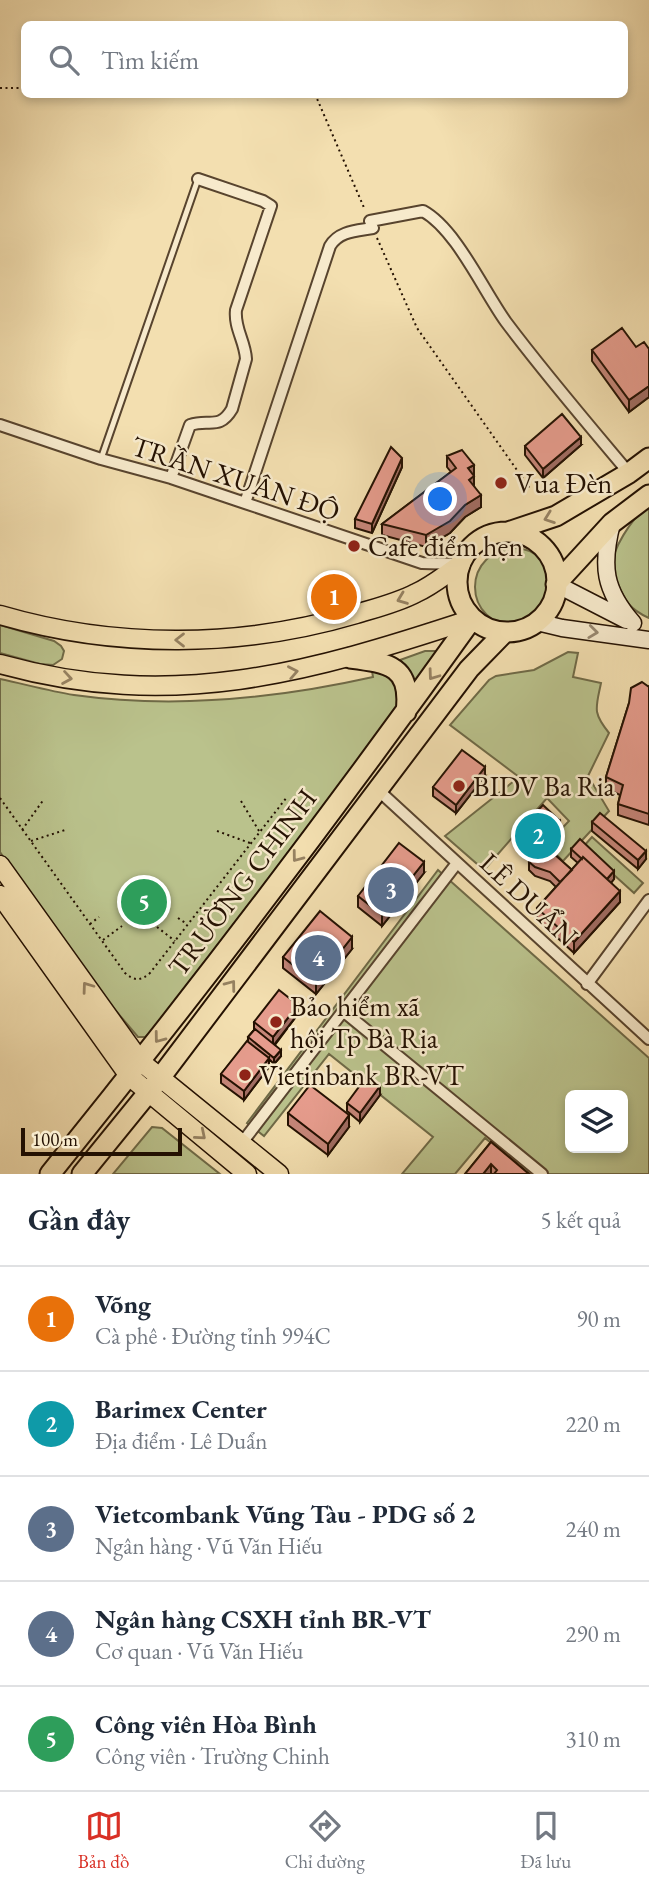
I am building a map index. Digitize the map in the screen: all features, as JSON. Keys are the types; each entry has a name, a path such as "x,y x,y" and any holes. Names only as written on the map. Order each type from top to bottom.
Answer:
{"highway":[{"path":"507,532 526,536 543,547 553,564 556,584 551,605 537,622 516,631 505,632 493,630 472,619 457,587 461,564 474,545 495,534 556,516 629,473 649,458"},
{"path":"556,584 612,523 649,495"},
{"name":"TRƯỜNG CHINH","path":"50,1174 135,1069 406,712 472,619"},
{"name":"TRƯỜNG CHINH","path":"82,1174 155,1085 469,669 505,632"},
{"path":"350,658 383,663 394,668 404,679 408,695 406,712"}],"main road":[{"path":"0,615 55,628 107,636 197,640 269,635 312,627 384,606 417,593 461,564"},
{"path":"0,664 117,685 194,686 268,677 350,658 472,619"},
{"path":"0,865 135,1069"},
{"path":"0,895 135,1069 279,1174"},
{"path":"155,1085 247,1174"}],"street":[{"path":"170,478 190,425 218,423 224,420 232,409 246,359 246,351 236,326 236,310 271,206 198,179"},
{"path":"245,503 330,246 343,234 422,211 435,219 457,247 507,323 629,473"},
{"name":"TRẦN XUÂN ĐỘ","path":"0,425 101,459 170,478 422,564 461,564"},
{"path":"612,523 605,554 606,575 611,593 633,624"},
{"path":"556,584 649,633"},
{"path":"537,622 649,640"},
{"name":"LÊ DUẨN","path":"378,790 649,1039"},
{"path":"241,1144 457,863"},
{"path":"587,984 649,900"},
{"path":"343,1011 542,1174"}],"lane":[{"path":"101,459 198,179"}],"path":[{"path":"0,88 21,88"},
{"path":"317,98 417,328 531,490"},
{"path":"0,798 125,974 131,979 140,980 150,973 175,942 287,797"},
{"path":"22,830 44,799"},
{"path":"241,801 260,832"},
{"path":"31,841 65,830"},
{"path":"217,831 251,844"},
{"path":"90,924 99,917"},
{"path":"178,918 188,925"},
{"path":"102,941 122,926"},
{"path":"157,926 175,942"}],"green space":[{"path":"649,505 649,618 628,604 613,576 612,564 623,535"},
{"path":"514,548 529,551 541,560 550,572 553,587 550,602 541,614 529,623 514,626 499,623 487,614 478,602 475,587 478,572 487,560 499,551"},
{"path":"0,625 54,641 64,651 62,659 53,665 40,664 0,653"},
{"path":"425,651 438,653 417,689 409,671 400,660"},
{"path":"568,652 578,653 573,677 601,683 597,709 600,720 609,733 588,776 609,811 563,861 546,845 569,821 547,798 484,870 445,836 519,777 450,725 489,680 496,676 534,670"},
{"path":"372,671 390,671 405,701 158,1027 145,1037 138,1037 89,979 0,852 0,679 74,695 187,701 262,696 336,685 373,677"},
{"path":"592,837 643,883 634,893 583,847"},
{"path":"438,870 649,1058 649,1174 528,1174 485,1138 455,1174 402,1174 433,1137 329,1054 264,1136 247,1123"},
{"path":"152,1127 162,1128 220,1174 113,1174"}],"building":[{"path":"622,328 636,347 644,342 649,349 649,386 629,400 592,350"},
{"path":"562,414 581,437 543,469 525,446"},
{"path":"391,447 402,458 372,524 355,519"},
{"path":"462,450 474,465 468,468 474,476 469,480 481,495 465,505 450,521 426,535 382,524 456,468 447,456"},
{"path":"642,682 649,687 649,814 618,804 623,785 606,777 629,703 631,688"},
{"name":"BIDV Ba Ria","path":"462,750 485,767 456,805 433,787"},
{"path":"543,805 560,821 534,849 516,833"},
{"path":"600,813 646,851 638,860 592,822"},
{"path":"580,839 614,871 607,879 571,849"},
{"path":"399,843 424,862 382,915 358,896"},
{"path":"544,845 572,870 560,882 550,872 529,862"},
{"path":"583,857 620,891 574,942 537,908"},
{"path":"320,911 352,937 316,983 283,957"},
{"name":"Bảo hiểm xã hội Tp Bà Rịa","path":"279,990 298,1005 273,1037 254,1022"},
{"path":"255,1029 281,1050 274,1058 248,1037"},
{"name":"Vietinbank BR-VT","path":"247,1041 269,1058 244,1091 221,1074"},
{"path":"367,1076 380,1086 360,1113 347,1103"},
{"path":"310,1085 349,1115 328,1144 288,1113"},
{"path":"491,1142 529,1174 494,1174 497,1170 491,1164 483,1174 465,1174"}],"place":[{"name":"Vua Đèn","path":"501,483"},
{"name":"Cafe điểm hẹn","path":"354,546"},
{"name":"Võng","path":"334,597"},
{"name":"BIDV Ba Ria","path":"459,786"},
{"name":"Barimex Center","path":"538,836"},
{"name":"Vietcombank Vũng Tàu - PDG số 2","path":"391,890"},
{"name":"Công viên Hòa Bình","path":"144,902"},
{"name":"Ngân hàng CSXH tỉnh BR-VT","path":"318,958"},
{"name":"Bảo hiểm xã hội Tp Bà Rịa","path":"276,1022"},
{"name":"Vietinbank BR-VT","path":"245,1075"}]}
